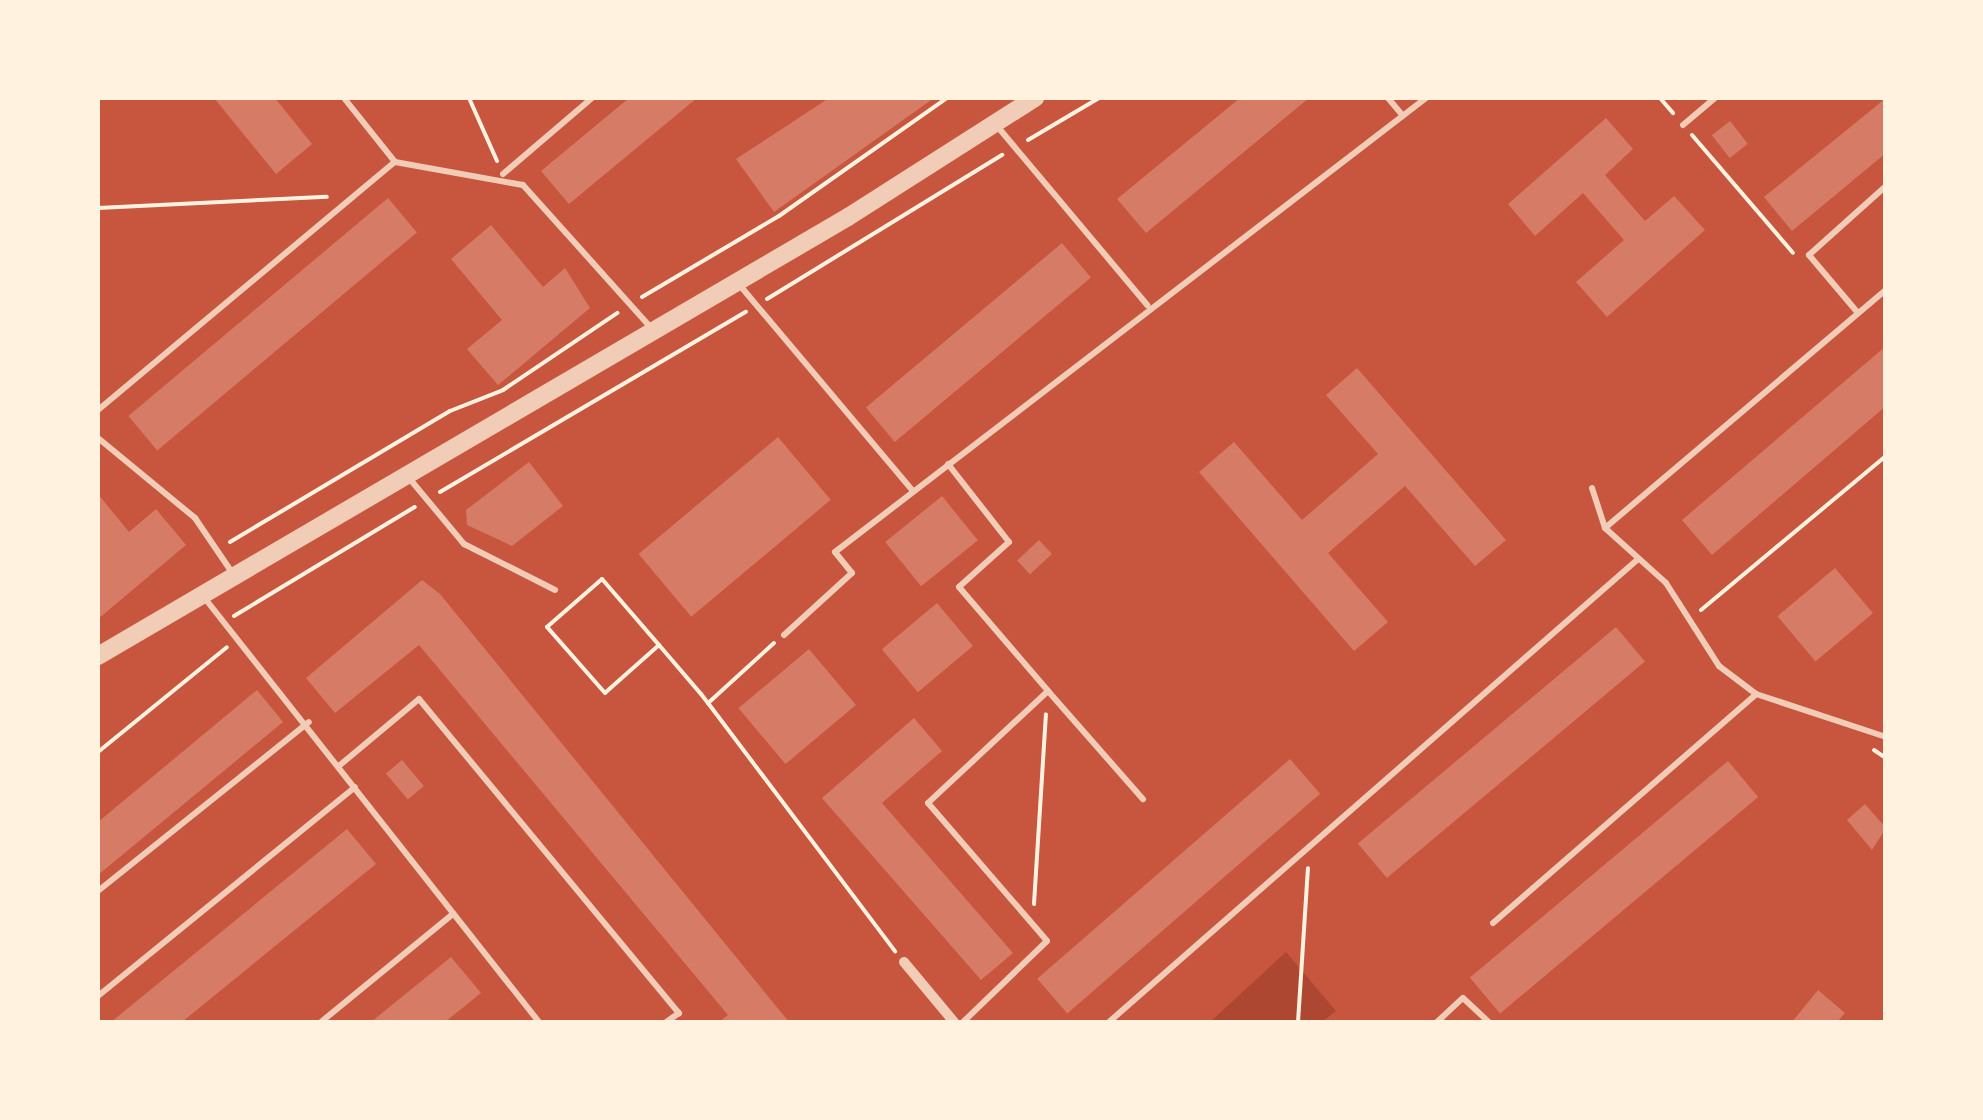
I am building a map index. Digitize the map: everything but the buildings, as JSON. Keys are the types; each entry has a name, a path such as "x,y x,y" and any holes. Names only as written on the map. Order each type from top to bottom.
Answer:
{"street":[{"path":"98,656 736,282 1035,98"},
{"path":"904,962 954,1022"}],"lane":[{"path":"344,98 396,162 503,174 654,330"},
{"path":"503,174 592,98"},
{"path":"1388,98 1403,116"},
{"path":"784,635 852,573 835,552 1147,306 1426,98"},
{"path":"1683,125 1714,98"},
{"path":"995,124 1147,306"},
{"path":"98,410 396,162"},
{"path":"1858,313 1809,255 1886,186"},
{"path":"736,282 912,490"},
{"path":"1606,528 1886,290"},
{"path":"98,438 195,518 235,577"},
{"path":"948,464 1009,542 959,587 1143,799"},
{"path":"406,475 464,544 556,590"},
{"path":"1592,488 1606,528 1666,583 1686,623 1756,694 1886,737"},
{"path":"1109,1022 1637,560"},
{"path":"203,596 310,722 355,787 540,1022"},
{"path":"962,1022 1047,941 928,803 1048,690"},
{"path":"1493,923 1756,694"},
{"path":"340,765 420,698 678,1013 666,1022"},
{"path":"98,891 310,722"},
{"path":"98,996 355,787"},
{"path":"321,1022 453,914"},
{"path":"1437,1022 1464,998 1489,1022"}],"path":[{"path":"218,549 450,411 502,390 630,304 779,216 947,98"},
{"path":"226,621 1100,98"},
{"path":"1660,98 1794,255 1809,255"},
{"path":"470,100 503,174"},
{"path":"98,208 355,196"},
{"path":"1686,623 1886,459"},
{"path":"660,646 606,693 547,627 602,579 660,646 708,702 904,962"},
{"path":"708,702 784,635"},
{"path":"98,752 239,638"},
{"path":"1032,924 1048,690"},
{"path":"1298,1022 1308,844"}],"shaded area":[{"path":"1286,952 1336,1011 1322,1022 1210,1022"}]}
